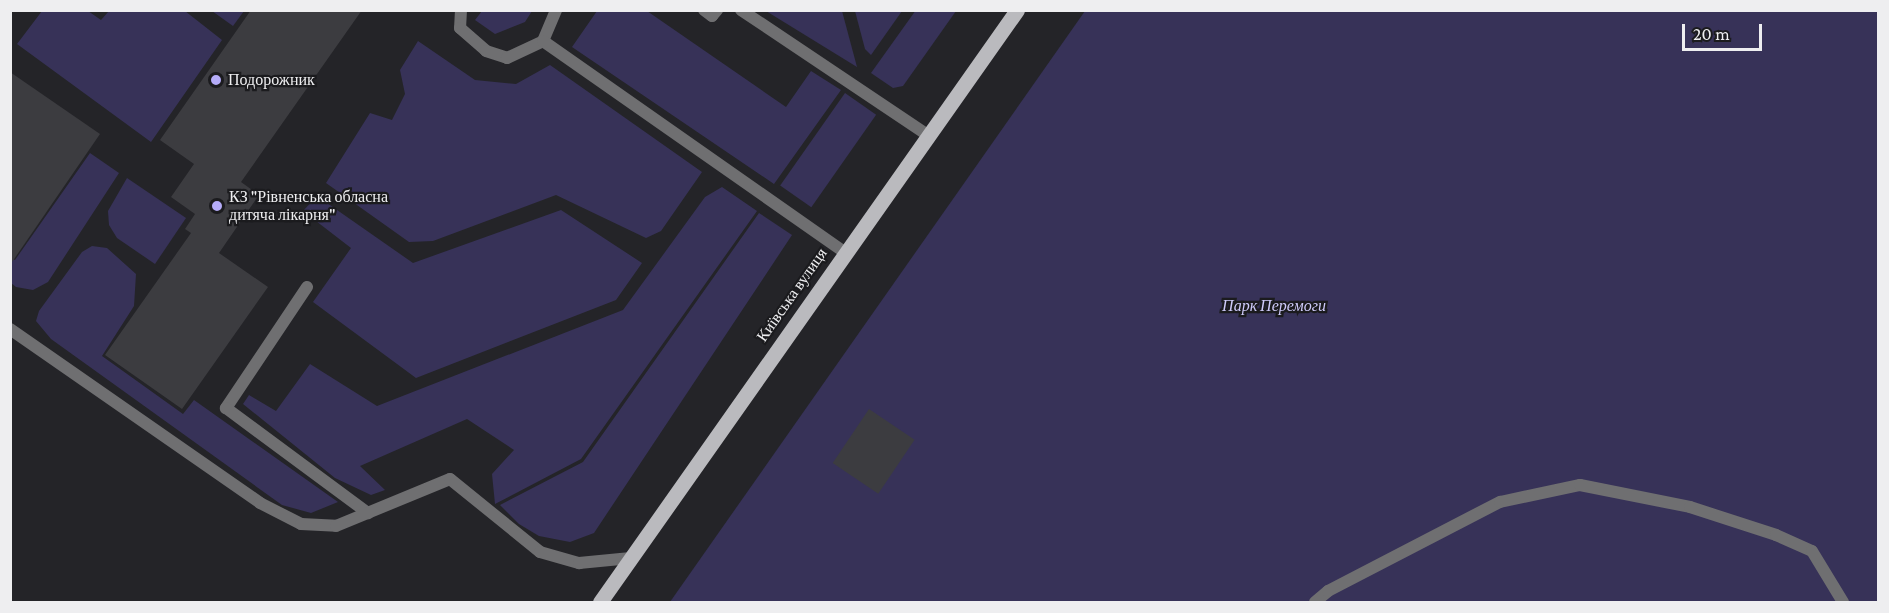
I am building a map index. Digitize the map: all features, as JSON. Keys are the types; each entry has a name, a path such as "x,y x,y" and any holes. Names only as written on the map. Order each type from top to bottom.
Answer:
{"main road":[{"name":"Київська вулиця","path":"600,603 844,252 1017,10"}],"street":[{"path":"461,10 460,28 497,55 522,54 543,41 556,10"},
{"path":"704,10 712,16 717,10"},
{"path":"741,10 928,135"},
{"path":"543,41 844,252"},
{"path":"307,287 226,408 368,513"},
{"path":"10,329 260,503 301,524 336,526 450,479 540,552 579,563 631,558"},
{"path":"1315,603 1328,591 1500,502 1580,485 1690,507 1784,538 1812,551 1843,603"}],"green space":[{"path":"916,10 956,11 903,86 893,88 871,73"},
{"path":"42,11 88,11 101,20 109,11 185,11 222,40 151,142 17,44"},
{"path":"212,11 244,11 233,26"},
{"path":"482,11 532,11 525,22 495,34 475,20"},
{"path":"597,11 647,11 786,107 811,71 841,90 774,184 572,47"},
{"path":"766,11 842,11 857,67"},
{"path":"855,11 902,11 871,55 865,49"},
{"name":"Парк Перемоги","path":"1085,11 1878,11 1878,602 670,602"},
{"path":"418,41 475,80 516,84 550,65 702,172 661,231 646,238 556,195 433,241 409,242 326,183 370,113 392,120 405,94 400,70"},
{"path":"845,93 876,115 811,207 780,186"},
{"path":"90,153 119,173 48,282 33,290 16,287 11,283 10,257 15,260"},
{"path":"127,178 186,218 155,264 117,238 109,225 108,211"},
{"path":"722,187 757,211 581,459 495,504 492,474 514,450 467,419 360,466 385,490 371,495 335,478 243,404 249,395 276,411 310,364 377,406 623,310 705,197"},
{"path":"317,196 413,263 561,210 642,263 616,300 416,378 313,302 351,248 303,211"},
{"path":"759,213 792,235 594,533 570,542 539,536 519,524 500,505 583,462"},
{"path":"92,246 107,248 136,274 134,306 102,356 183,414 194,400 338,502 311,513 282,505 51,339 36,321 39,311 82,252"}],"building":[{"name":"КЗ \"Рівненська обласна дитяча лікарня\"","path":"251,10 362,10 241,182 259,195 219,253 268,287 182,409 105,355 191,233 185,229 195,214 171,197 194,164 160,140"},
{"path":"10,72 100,134 10,265"},
{"path":"869,409 915,440 878,494 833,463"}],"place":[{"name":"Подорожник","path":"216,80"},
{"name":"КЗ \"Рівненська обласна дитяча лікарня\"","path":"217,206"}]}
